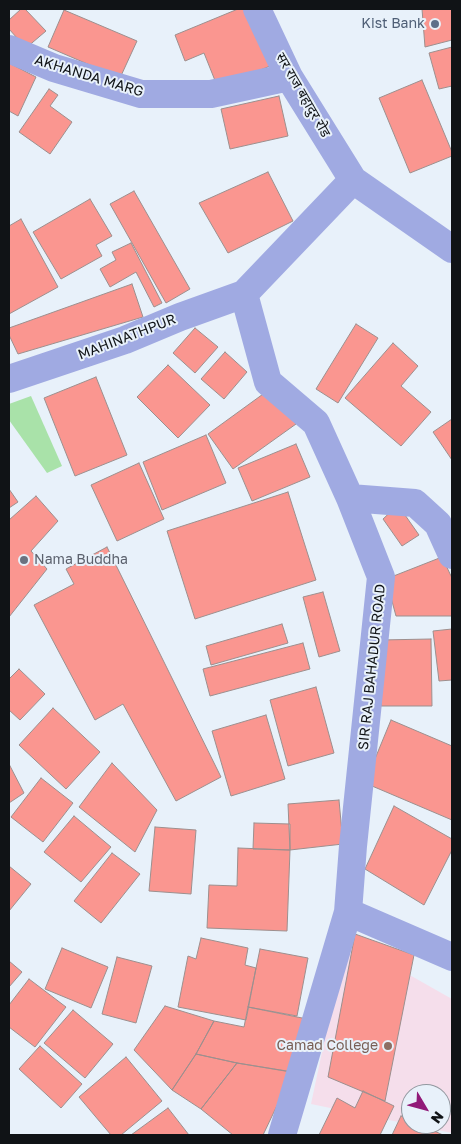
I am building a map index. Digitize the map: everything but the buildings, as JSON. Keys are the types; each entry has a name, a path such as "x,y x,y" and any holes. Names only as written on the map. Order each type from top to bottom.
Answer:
{"street":[{"name":"सर राज बहादुर रोड","path":"257,9 289,77 353,180"},
{"name":"AKHANDA MARG","path":"9,50 54,68 141,94 211,94 289,77"},
{"path":"244,294 353,180 452,249"},
{"name":"MAHINATHPUR","path":"9,379 125,340 180,317 244,294"},
{"name":"SIR RAJ BAHADUR ROAD","path":"244,294 268,382 316,423 350,498 381,577 348,912 282,1135"},
{"path":"350,498 415,503 438,524 452,555"},
{"path":"348,912 452,957"}],"shaded area":[{"name":"Camad College","path":"346,939 452,999 452,1133 451,1084 401,1084 401,1123 311,1104"}],"green space":[{"path":"31,396 62,466 47,473 9,420 9,404"}],"place":[{"name":"Kist Bank","path":"435,24"},
{"name":"Nama Buddha","path":"24,560"},
{"name":"Camad College","path":"388,1046"}]}
